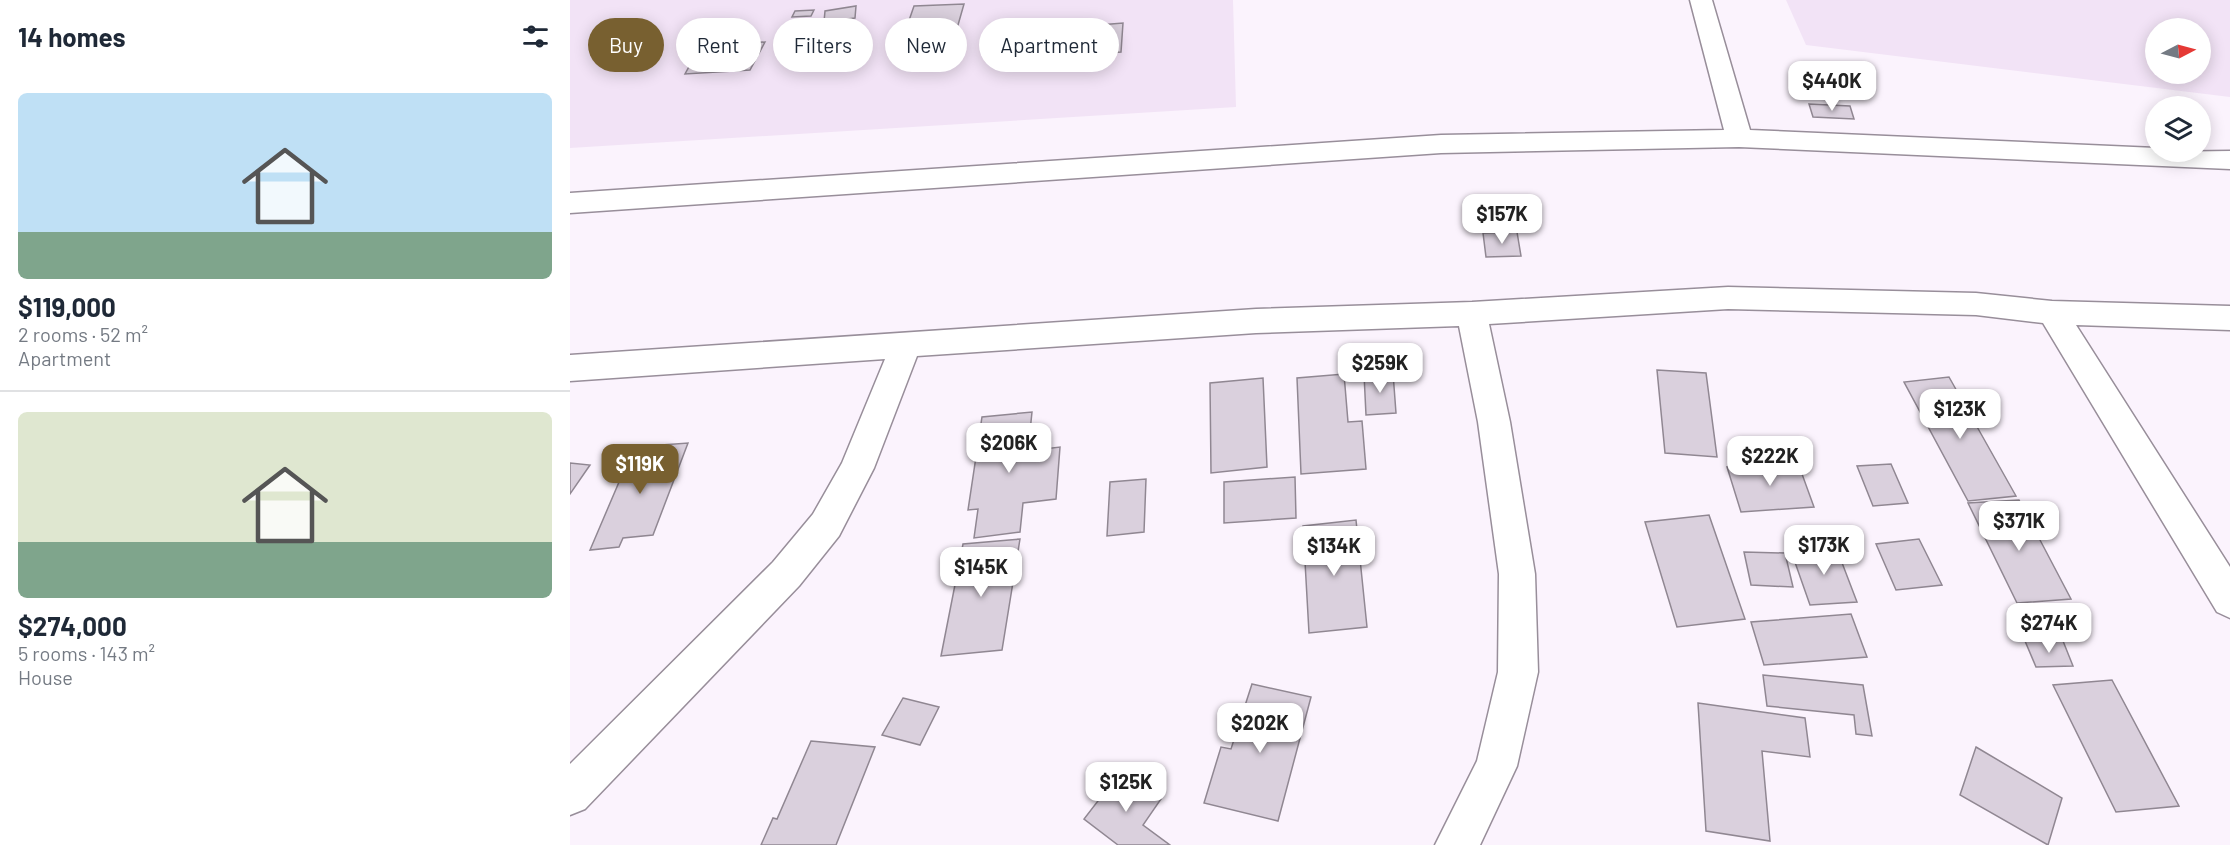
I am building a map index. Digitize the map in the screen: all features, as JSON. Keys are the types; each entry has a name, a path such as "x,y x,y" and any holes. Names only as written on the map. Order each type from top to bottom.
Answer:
{"street":[{"path":"1701,0 1739,138"},
{"path":"570,203 1441,144 1739,138 2230,160"},
{"path":"570,368 1256,321 1472,314 1728,298 1849,298 1964,303 2052,313 2230,318"},
{"path":"2052,313 2230,600"},
{"path":"1457,845 1496,766 1518,672 1517,574 1494,422 1472,314"},
{"path":"570,794 786,574 826,525 857,468 906,345"}],"shaded area":[{"path":"570,0 1233,0 1236,107 570,148"},
{"path":"1786,0 2230,0 2230,97 1806,45"}],"building":[{"path":"964,4 960,18 910,18 914,6"},
{"path":"856,6 855,18 824,18 825,11"},
{"path":"814,10 811,16 792,17 795,11"},
{"path":"1119,23 1123,23 1121,52 1119,52"},
{"path":"686,72 718,72 685,74"},
{"path":"1809,104 1850,106 1854,119 1813,117"},
{"path":"1517,232 1521,256 1486,257 1483,233"},
{"path":"1657,370 1706,373 1717,457 1665,453"},
{"path":"1393,373 1396,413 1366,415 1364,374"},
{"path":"1344,374 1348,422 1362,421 1366,469 1301,474 1297,378"},
{"path":"1949,377 2016,496 1968,501 1904,382"},
{"path":"1263,378 1267,467 1211,473 1210,383"},
{"path":"1032,412 1028,451 1060,447 1056,499 1023,503 1020,532 974,538 978,509 968,510 982,417"},
{"path":"688,443 653,535 623,538 619,547 590,550 634,447"},
{"path":"570,463 590,465 570,494"},
{"path":"1798,463 1814,507 1741,512 1727,467"},
{"path":"1891,464 1908,503 1873,506 1857,466"},
{"path":"1295,477 1296,518 1224,523 1224,482"},
{"path":"1146,479 1144,532 1107,536 1110,482"},
{"path":"2019,500 2071,599 2017,603 1968,503"},
{"path":"1709,515 1745,619 1677,627 1645,522"},
{"path":"1356,520 1367,627 1309,633 1303,526"},
{"path":"1020,539 1002,650 941,656 963,544"},
{"path":"1919,539 1942,585 1896,590 1876,544"},
{"path":"1836,547 1857,602 1810,605 1791,551"},
{"path":"1744,552 1785,553 1793,587 1751,585"},
{"path":"1851,614 1867,657 1764,665 1751,622"},
{"path":"2025,641 2063,641 2073,666 2036,667"},
{"path":"1763,675 1863,685 1872,736 1856,734 1854,715 1767,706"},
{"path":"2112,680 2179,806 2116,812 2053,685"},
{"path":"1252,684 1311,697 1278,821 1204,803 1221,747 1231,749"},
{"path":"903,698 939,707 920,745 882,735"},
{"path":"1698,703 1805,718 1810,757 1762,751 1770,841 1706,831"},
{"path":"811,741 875,747 836,845 761,845 773,818 777,819"},
{"path":"1976,747 2062,798 2048,845 1960,795"},
{"path":"1121,771 1161,799 1143,825 1170,845 1118,845 1084,819"}]}
